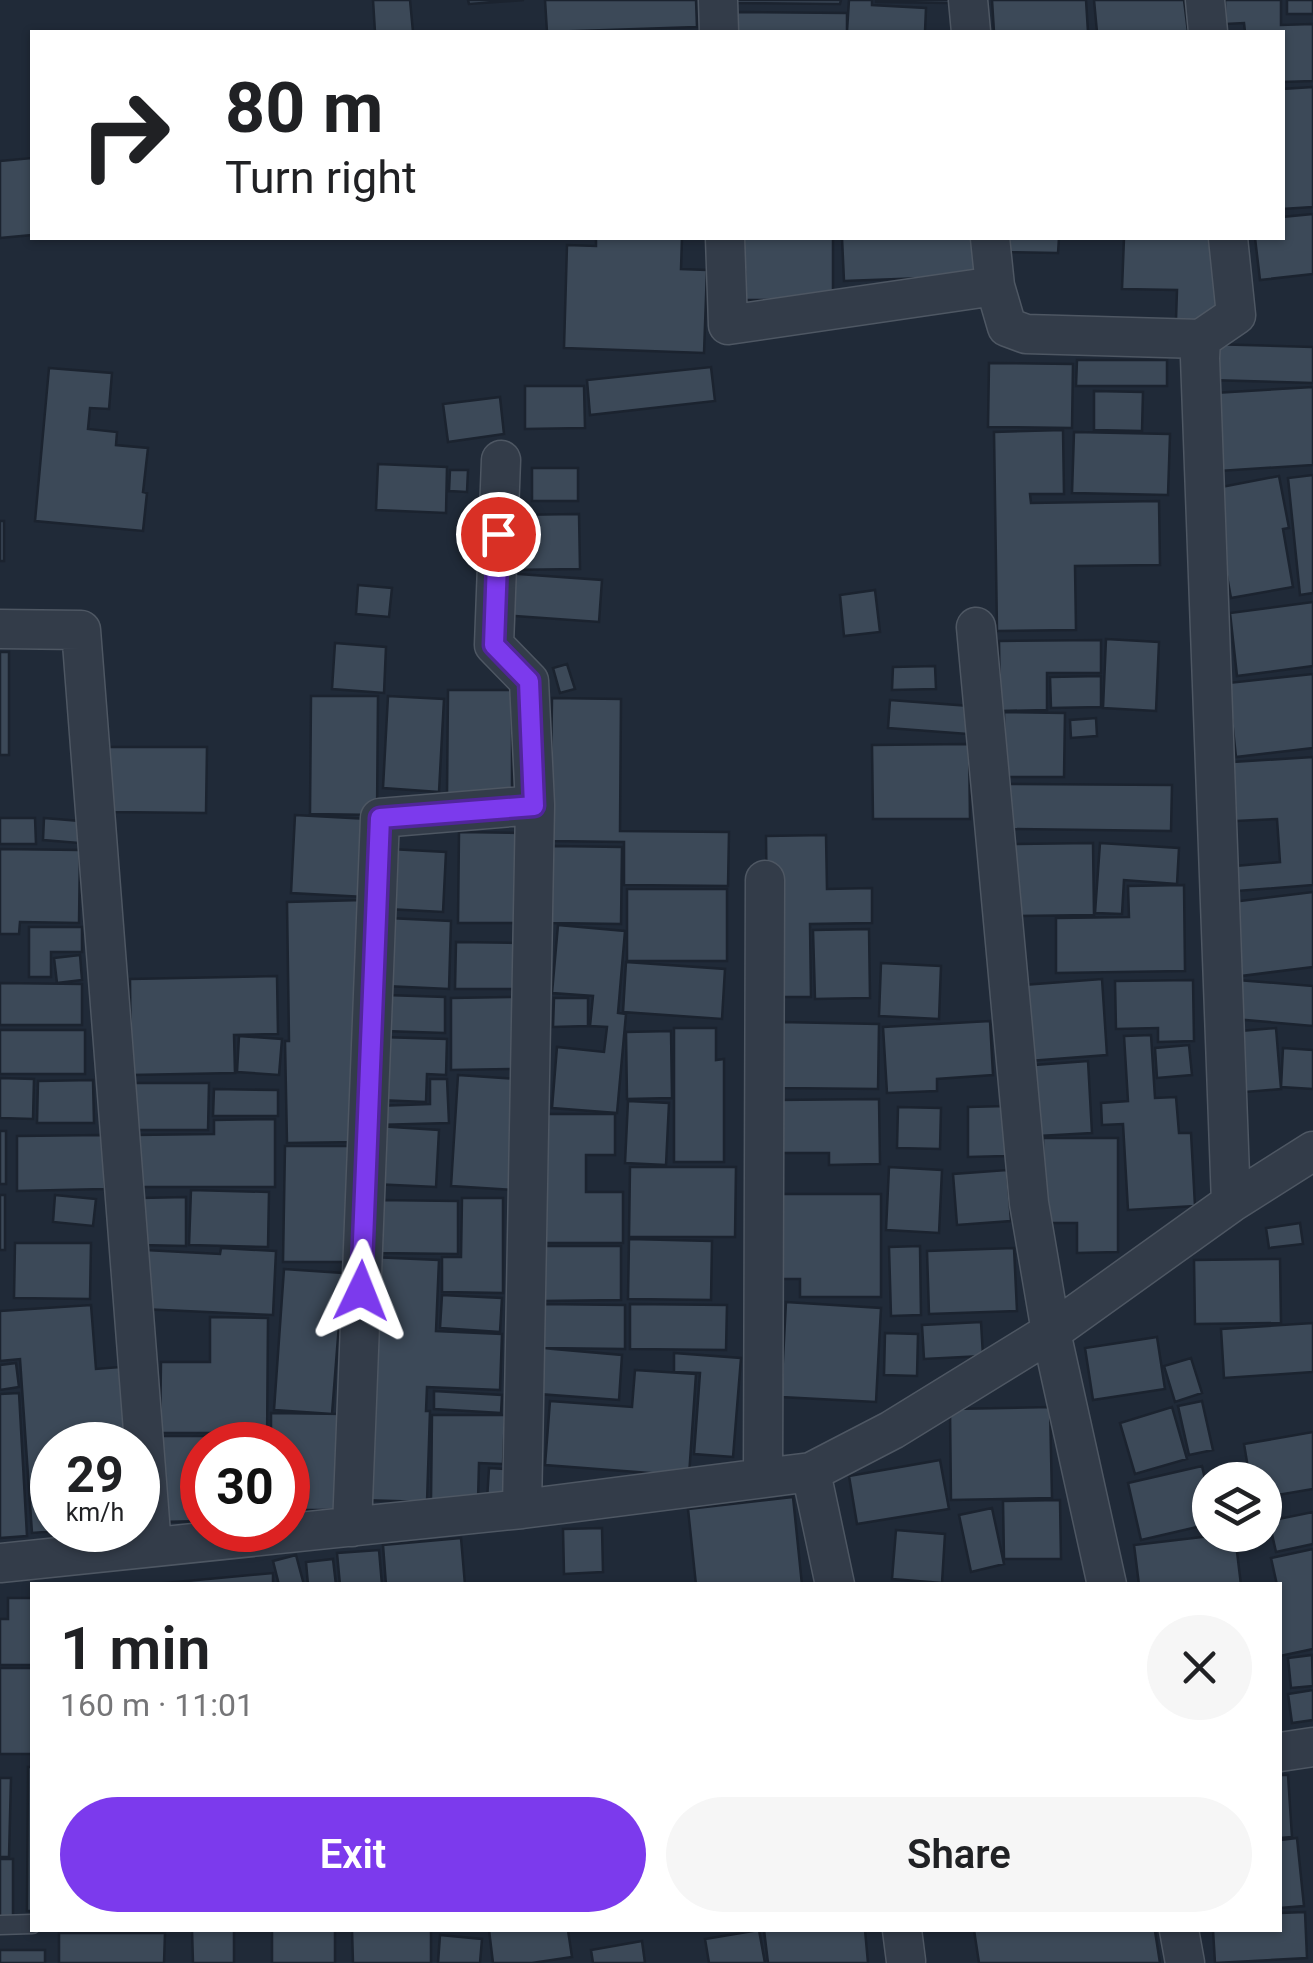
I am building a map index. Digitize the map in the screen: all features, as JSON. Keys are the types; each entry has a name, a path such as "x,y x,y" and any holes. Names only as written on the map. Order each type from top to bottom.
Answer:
{"street":[{"path":"718,0 719,30"},
{"path":"968,0 971,30"},
{"path":"1205,0 1208,30"},
{"path":"725,240 728,325 995,286"},
{"path":"990,240 995,286 1007,327 1026,334 1201,339 1236,315 1228,240"},
{"path":"1201,339 1232,1203"},
{"path":"501,460 494,645 529,681 534,806 522,1509"},
{"path":"976,627 1030,1203 1051,1332 1107,1582"},
{"path":"0,629 81,630 142,1422"},
{"path":"352,1527 380,818 534,806"},
{"path":"763,1477 766,880"},
{"path":"160,1547 522,1509 810,1472 892,1430 1051,1332 1232,1203 1311,1164"},
{"path":"810,1472 834,1582"},
{"path":"0,1563 111,1552"},
{"path":"1282,1752 1313,1747"},
{"path":"1179,1932 1185,1963"}],"lane":[{"path":"0,1925 30,1924"}],"building":[{"path":"373,0 410,0 413,30 375,30"},
{"path":"468,0 524,0 469,4"},
{"path":"545,0 696,0 697,27 547,30"},
{"path":"733,0 841,0 840,4"},
{"path":"849,0 926,8 925,30 847,30"},
{"path":"950,0 950,3 876,2"},
{"path":"992,0 1086,0 1088,30 994,30"},
{"path":"1094,0 1184,0 1188,30 1097,30"},
{"path":"1225,0 1281,0 1281,25 1313,24 1313,81 1285,82 1285,30 1245,30 1244,23 1225,24"},
{"path":"1287,0 1313,0 1313,14 1287,14"},
{"path":"737,12 847,13 847,30 737,30"},
{"path":"1313,87 1313,207 1285,209 1285,89"},
{"path":"30,158 30,235 0,238 0,161"},
{"path":"1313,214 1313,274 1260,280 1255,240 1285,240 1285,217"},
{"path":"596,240 682,240 681,269 707,270 704,353 564,348 567,245 596,246"},
{"path":"732,240 833,240 833,300 745,300 745,272 732,272"},
{"path":"842,240 977,240 978,276 844,281"},
{"path":"1009,240 1059,240 1058,253 1009,252"},
{"path":"1124,240 1221,240 1220,321 1176,320 1177,290 1122,289"},
{"path":"1209,344 1313,347 1313,383 1208,380"},
{"path":"1077,360 1167,360 1167,386 1076,386"},
{"path":"989,363 1073,364 1072,428 988,427"},
{"path":"711,367 715,401 590,415 587,380"},
{"path":"49,368 112,373 109,409 90,408 88,429 117,432 116,445 148,448 143,531 35,521"},
{"path":"525,386 584,386 585,428 525,429"},
{"path":"1313,387 1313,465 1219,471 1214,393"},
{"path":"1094,391 1143,392 1142,431 1094,430"},
{"path":"500,397 504,434 448,442 443,404"},
{"path":"1063,430 1064,494 1030,494 1031,503 1159,501 1160,565 1075,566 1076,630 997,631 994,432"},
{"path":"1074,432 1170,434 1168,495 1072,493"},
{"path":"378,464 447,467 446,513 376,510"},
{"path":"532,468 578,468 578,501 532,501"},
{"path":"450,470 468,470 467,492 449,491"},
{"path":"1313,475 1313,593 1300,595 1288,478"},
{"path":"1279,476 1289,528 1283,529 1293,587 1231,598 1211,489"},
{"path":"579,514 580,569 507,570 507,515"},
{"path":"0,521 4,521 4,561 0,561"},
{"path":"503,573 602,580 599,622 500,615"},
{"path":"358,585 392,588 389,617 356,614"},
{"path":"875,590 880,632 844,636 840,595"},
{"path":"1313,602 1313,666 1237,676 1230,613"},
{"path":"1106,639 1159,642 1156,711 1103,708"},
{"path":"1101,640 1101,673 1047,673 1047,710 1000,711 999,641"},
{"path":"335,643 386,647 384,693 332,689"},
{"path":"0,652 9,652 9,755 0,755"},
{"path":"567,664 575,689 560,693 553,668"},
{"path":"935,666 936,689 892,690 893,667"},
{"path":"1313,674 1313,748 1236,757 1228,683"},
{"path":"1101,676 1101,707 1051,708 1050,677"},
{"path":"448,690 512,690 512,796 447,796"},
{"path":"311,696 378,696 377,815 310,814"},
{"path":"388,696 444,699 439,792 383,788"},
{"path":"552,698 621,699 620,831 729,832 728,886 624,885 624,842 550,841"},
{"path":"890,700 970,706 968,734 888,728"},
{"path":"1004,712 1065,713 1064,777 1004,777"},
{"path":"1096,718 1097,736 1071,738 1070,720"},
{"path":"969,744 970,819 873,819 872,745"},
{"path":"108,747 207,747 206,813 108,812"},
{"path":"1313,757 1313,885 1237,891 1235,866 1280,862 1277,819 1236,821 1232,762"},
{"path":"1008,784 1172,785 1171,831 1007,829"},
{"path":"295,815 369,819 365,897 291,893"},
{"path":"0,818 35,818 36,844 0,844"},
{"path":"44,818 80,821 79,843 43,840"},
{"path":"459,832 522,833 520,923 458,923"},
{"path":"826,835 827,889 872,888 872,923 810,924 811,997 773,997 766,836"},
{"path":"1093,843 1094,915 1013,916 1013,844"},
{"path":"1100,843 1179,848 1177,884 1124,880 1122,914 1095,913"},
{"path":"553,846 622,847 621,924 551,923"},
{"path":"0,849 80,850 79,923 20,922 19,934 0,934"},
{"path":"390,849 446,852 443,912 387,909"},
{"path":"1184,885 1185,971 1056,973 1056,918 1129,917 1128,886"},
{"path":"627,889 727,889 727,961 627,961"},
{"path":"1313,892 1313,967 1241,976 1232,902"},
{"path":"363,900 359,1142 287,1143 287,902"},
{"path":"388,918 451,921 449,989 385,986"},
{"path":"558,925 625,931 618,1013 626,1014 617,1113 552,1108 557,1047 604,1052 607,1027 590,1026 593,996 552,993"},
{"path":"29,927 82,927 82,952 51,952 51,977 29,977"},
{"path":"869,929 870,998 815,999 813,930"},
{"path":"456,942 518,943 518,989 455,989"},
{"path":"80,955 82,980 57,983 54,958"},
{"path":"626,962 725,969 722,1019 623,1012"},
{"path":"881,963 941,966 939,1019 879,1016"},
{"path":"277,976 278,1034 234,1035 235,1073 131,1075 130,979"},
{"path":"1102,979 1107,1055 1029,1061 1023,985"},
{"path":"1193,980 1194,1041 1158,1042 1158,1028 1116,1029 1115,981"},
{"path":"1237,980 1313,986 1313,1026 1234,1019"},
{"path":"0,983 82,984 82,1025 0,1025"},
{"path":"386,995 445,997 445,1033 384,1031"},
{"path":"515,997 516,1069 451,1070 451,998"},
{"path":"554,998 588,998 588,1026 553,1027"},
{"path":"990,1021 993,1075 937,1079 937,1091 887,1093 883,1027"},
{"path":"780,1022 879,1024 878,1089 779,1088"},
{"path":"674,1028 716,1028 716,1060 724,1059 724,1162 674,1162"},
{"path":"1276,1028 1281,1089 1245,1092 1240,1031"},
{"path":"0,1030 85,1030 85,1074 0,1074"},
{"path":"671,1031 672,1098 627,1099 626,1032"},
{"path":"1151,1035 1155,1098 1176,1097 1179,1133 1191,1133 1195,1206 1128,1210 1123,1124 1102,1125 1101,1103 1128,1101 1124,1036"},
{"path":"239,1036 282,1039 279,1075 237,1072"},
{"path":"380,1037 447,1039 446,1075 427,1074 426,1102 378,1100"},
{"path":"1189,1045 1192,1075 1157,1078 1155,1048"},
{"path":"1283,1048 1313,1050 1313,1089 1281,1087"},
{"path":"1088,1061 1092,1133 1038,1136 1034,1065"},
{"path":"458,1075 519,1079 512,1190 451,1186"},
{"path":"0,1078 34,1079 33,1119 0,1118"},
{"path":"430,1079 447,1079 449,1123 376,1125 375,1106 430,1104"},
{"path":"93,1080 94,1123 37,1123 38,1081"},
{"path":"133,1083 209,1083 208,1130 132,1130"},
{"path":"214,1089 278,1090 278,1116 213,1116"},
{"path":"879,1099 880,1164 829,1165 829,1153 776,1153 776,1100"},
{"path":"628,1101 669,1103 666,1165 625,1163"},
{"path":"1006,1106 1007,1156 968,1157 968,1107"},
{"path":"898,1107 941,1108 940,1149 897,1148"},
{"path":"545,1114 615,1114 615,1155 586,1155 586,1192 623,1192 623,1243 543,1243"},
{"path":"275,1119 275,1187 134,1187 134,1135 214,1134 214,1120"},
{"path":"377,1126 439,1130 436,1187 373,1184"},
{"path":"0,1131 6,1131 6,1184 0,1184"},
{"path":"104,1135 105,1189 17,1191 17,1136"},
{"path":"1043,1138 1118,1138 1118,1252 1077,1253 1077,1223 1043,1223"},
{"path":"285,1146 350,1146 349,1262 283,1262"},
{"path":"630,1167 736,1167 735,1237 629,1237"},
{"path":"889,1167 942,1170 939,1233 886,1230"},
{"path":"1007,1170 1011,1221 957,1225 953,1174"},
{"path":"191,1190 269,1192 268,1247 189,1245"},
{"path":"776,1194 881,1194 881,1297 800,1297 800,1279 777,1279"},
{"path":"0,1195 5,1195 5,1250 0,1250"},
{"path":"55,1195 96,1199 93,1226 53,1222"},
{"path":"186,1197 186,1246 140,1245 140,1198"},
{"path":"462,1198 503,1198 503,1293 442,1292 442,1257 461,1257"},
{"path":"376,1200 458,1201 458,1254 376,1253"},
{"path":"1300,1223 1303,1244 1269,1248 1266,1228"},
{"path":"629,1239 712,1241 711,1300 628,1299"},
{"path":"15,1243 91,1243 90,1299 14,1298"},
{"path":"542,1246 621,1246 621,1300 542,1301"},
{"path":"920,1246 921,1315 891,1316 889,1247"},
{"path":"221,1248 276,1251 273,1315 141,1309 145,1250 220,1254"},
{"path":"1014,1248 1017,1311 929,1314 927,1251"},
{"path":"371,1257 439,1260 436,1331 502,1334 500,1390 427,1387 427,1502 361,1500"},
{"path":"1280,1259 1281,1323 1195,1324 1194,1260"},
{"path":"284,1269 343,1273 332,1414 274,1410"},
{"path":"442,1295 502,1298 500,1332 440,1328"},
{"path":"786,1302 881,1308 876,1402 781,1397"},
{"path":"541,1304 625,1305 625,1349 541,1348"},
{"path":"630,1304 727,1305 726,1350 630,1349"},
{"path":"91,1305 96,1369 120,1367 124,1422 30,1422 30,1504 20,1359 0,1361 0,1311"},
{"path":"210,1317 268,1318 267,1422 180,1422 180,1433 160,1433 161,1362 210,1362"},
{"path":"981,1322 983,1356 924,1359 922,1325"},
{"path":"1313,1323 1313,1372 1224,1378 1221,1329"},
{"path":"885,1333 918,1334 917,1376 884,1375"},
{"path":"1157,1337 1165,1389 1093,1400 1085,1348"},
{"path":"542,1348 622,1355 619,1400 539,1394"},
{"path":"674,1353 741,1358 733,1457 694,1454 700,1373 674,1372"},
{"path":"1191,1358 1202,1393 1175,1402 1164,1366"},
{"path":"16,1363 19,1387 0,1390 0,1365"},
{"path":"635,1370 696,1374 689,1476 545,1465 550,1401 632,1407"},
{"path":"434,1391 502,1395 501,1413 434,1409"},
{"path":"19,1393 27,1536 0,1538 0,1394"},
{"path":"1202,1401 1213,1450 1189,1455 1178,1406"},
{"path":"1050,1407 1052,1498 951,1500 950,1409"},
{"path":"1172,1407 1187,1459 1135,1474 1120,1423"},
{"path":"271,1413 345,1414 344,1510 310,1510 310,1422 271,1422"},
{"path":"432,1415 505,1415 503,1464 479,1463 478,1501 431,1500"},
{"path":"1313,1432 1313,1489 1282,1494 1282,1462 1247,1462 1244,1444"},
{"path":"160,1436 180,1436 180,1522 160,1522"},
{"path":"940,1460 949,1509 857,1524 849,1476"},
{"path":"489,1468 505,1469 503,1501 487,1500"},
{"path":"1192,1468 1192,1528 1141,1540 1128,1483"},
{"path":"793,1497 802,1582 696,1582 688,1509"},
{"path":"1060,1500 1061,1559 1004,1559 1003,1501"},
{"path":"992,1508 1004,1564 971,1572 959,1515"},
{"path":"1313,1512 1313,1544 1282,1551 1282,1518"},
{"path":"602,1528 603,1572 564,1574 563,1529"},
{"path":"896,1530 945,1534 942,1582 892,1579"},
{"path":"461,1538 465,1582 386,1582 383,1545"},
{"path":"1192,1538 1192,1552 1237,1552 1241,1582 1139,1582 1134,1545"},
{"path":"1313,1549 1313,1649 1282,1656 1282,1582 1276,1582 1271,1558"},
{"path":"379,1550 382,1582 340,1582 337,1553"},
{"path":"296,1555 303,1582 278,1582 273,1561"},
{"path":"333,1559 336,1582 308,1582 306,1562"},
{"path":"273,1573 273,1582 176,1582"},
{"path":"8,1598 30,1598 30,1665 0,1665 0,1619 8,1619"},
{"path":"1312,1655 1313,1686 1291,1688 1288,1658"},
{"path":"0,1668 30,1668 30,1754 0,1754"},
{"path":"1313,1690 1313,1720 1292,1723 1288,1694"},
{"path":"28,1767 30,1767 30,1911"},
{"path":"1282,1775 1288,1775 1292,1837 1282,1838"},
{"path":"0,1778 11,1778 9,1857 0,1857"},
{"path":"1297,1838 1304,1906 1282,1908 1282,1840"},
{"path":"0,1859 13,1859 13,1919 0,1919"},
{"path":"1305,1912 1307,1958 1215,1963 1213,1932 1282,1932 1282,1913"},
{"path":"192,1932 234,1932 234,1963 193,1963"},
{"path":"272,1932 335,1932 335,1963 272,1963"},
{"path":"352,1932 431,1932 431,1963 353,1963"},
{"path":"489,1932 568,1932 572,1957 493,1963"},
{"path":"759,1932 765,1963 709,1963 705,1939"},
{"path":"764,1932 865,1932 868,1963 768,1963"},
{"path":"974,1932 1155,1932 1160,1963 979,1963"},
{"path":"59,1933 165,1933 164,1963 59,1963"},
{"path":"440,1935 482,1939 480,1963 438,1963"},
{"path":"642,1941 645,1963 593,1963 591,1950"},
{"path":"0,1950 45,1950 45,1963 0,1963"}],"route":[{"path":"361,1291 380,818 534,806 529,681 494,645 498,534"}]}
